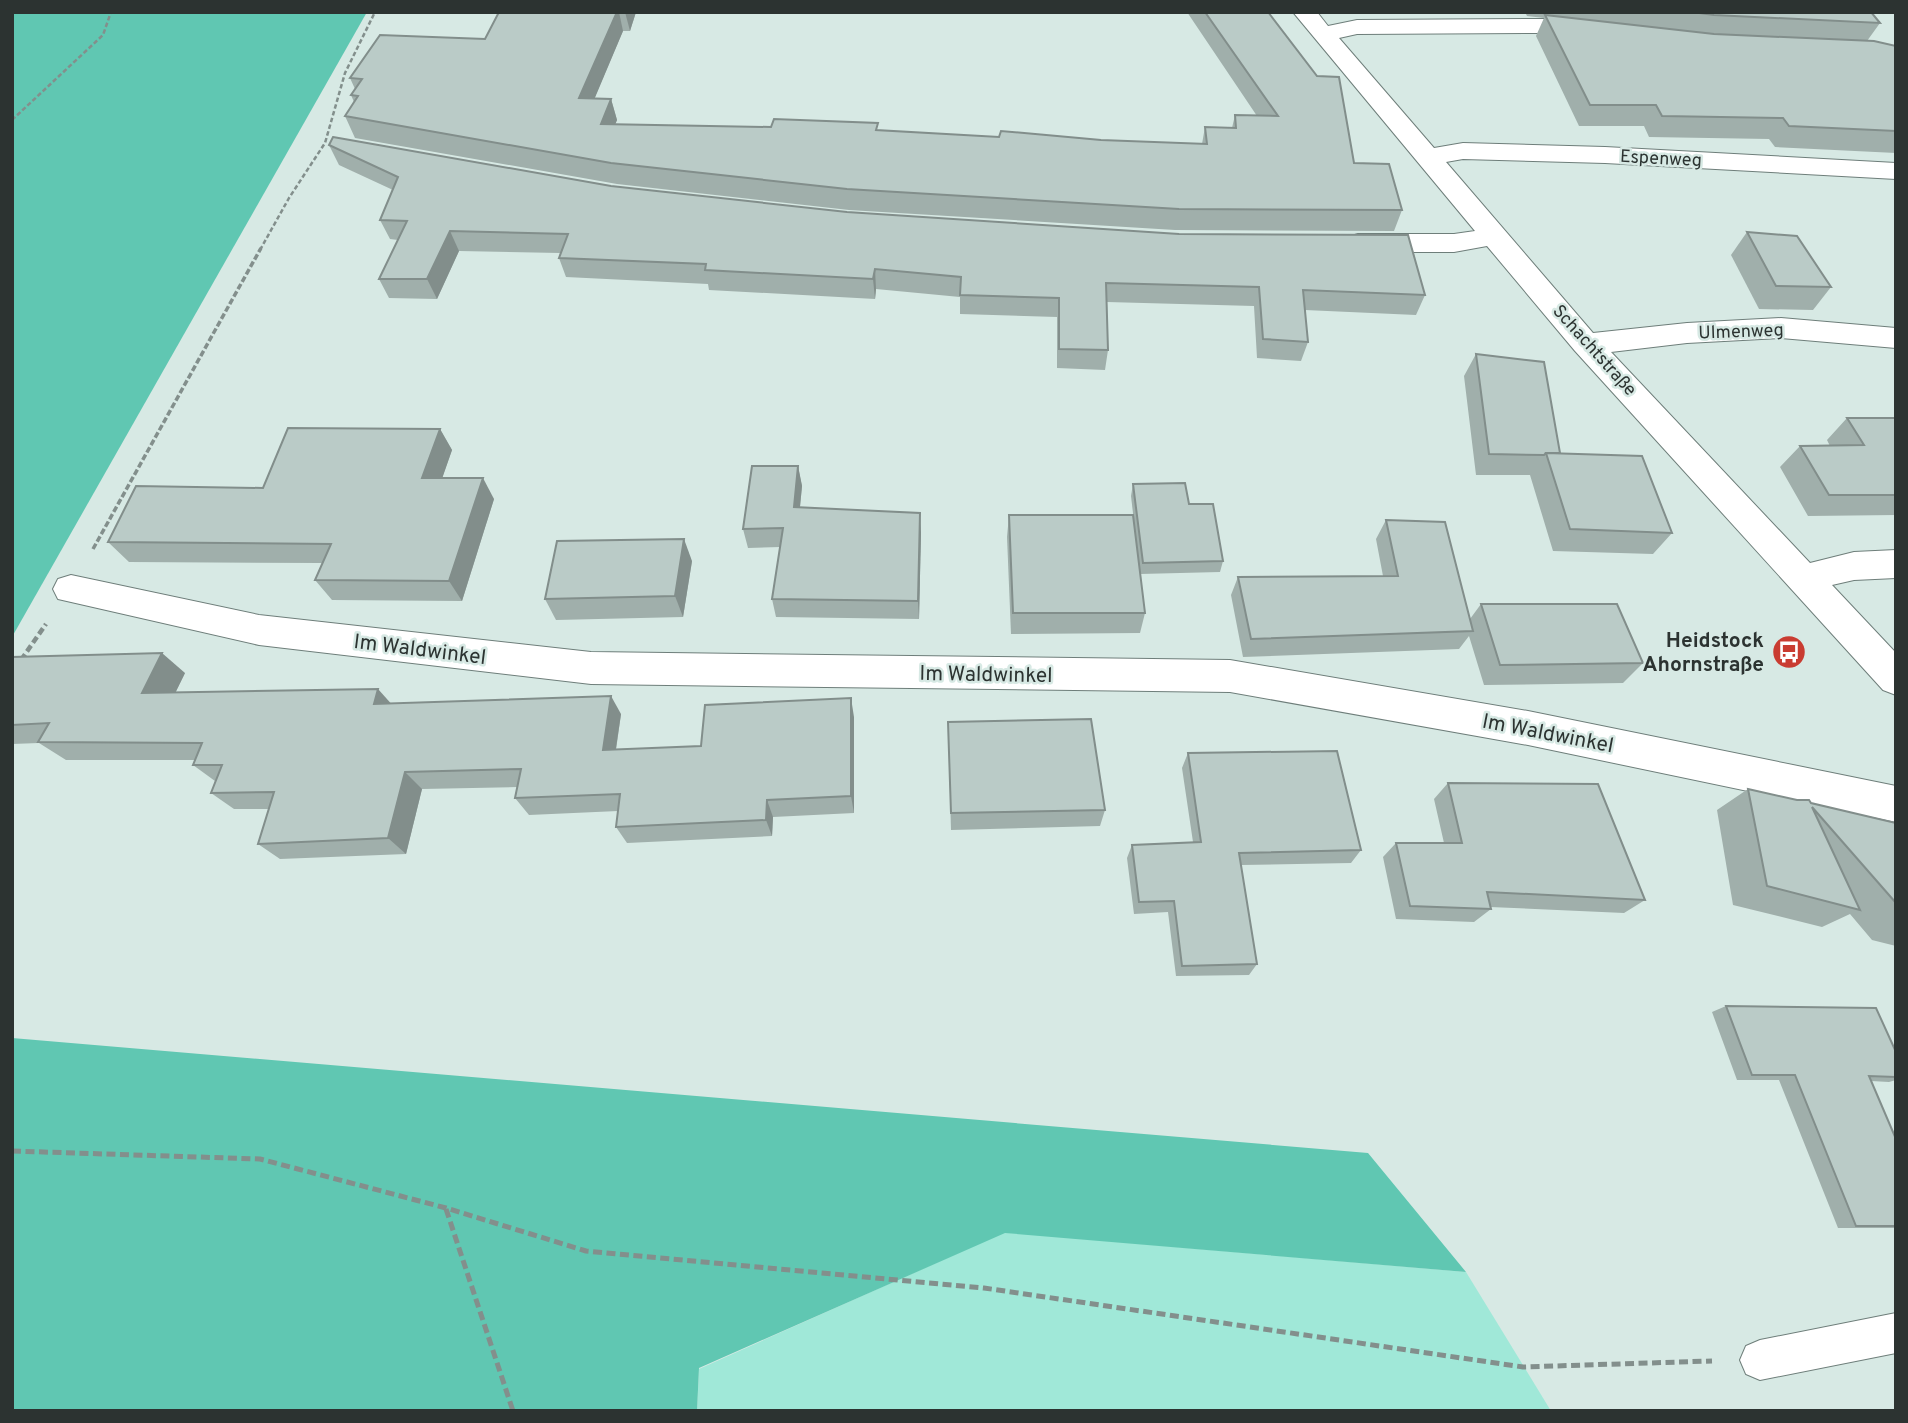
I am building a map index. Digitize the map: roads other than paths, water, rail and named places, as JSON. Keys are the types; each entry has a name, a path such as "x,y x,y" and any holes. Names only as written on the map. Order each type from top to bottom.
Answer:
{"street":[{"path":"1314,23 1357,27 1545,26 1610,34"},
{"name":"Schachtstraße","path":"1314,23 1586,344 1896,679"},
{"name":"Espenweg","path":"1427,157 1463,152 1605,155 1896,172"},
{"path":"1329,243 1454,243 1495,236"},
{"name":"Ulmenweg","path":"1586,344 1687,333 1781,328 1896,338"},
{"path":"1805,578 1854,566 1896,564"},
{"name":"Im Waldwinkel","path":"71,589 259,630 591,668 1230,676 1528,728 1896,804"}],"lane":[{"path":"1760,1360 1896,1333"}],"place":[{"name":"Heidstock Ahornstraße","path":"1789,652"}]}
